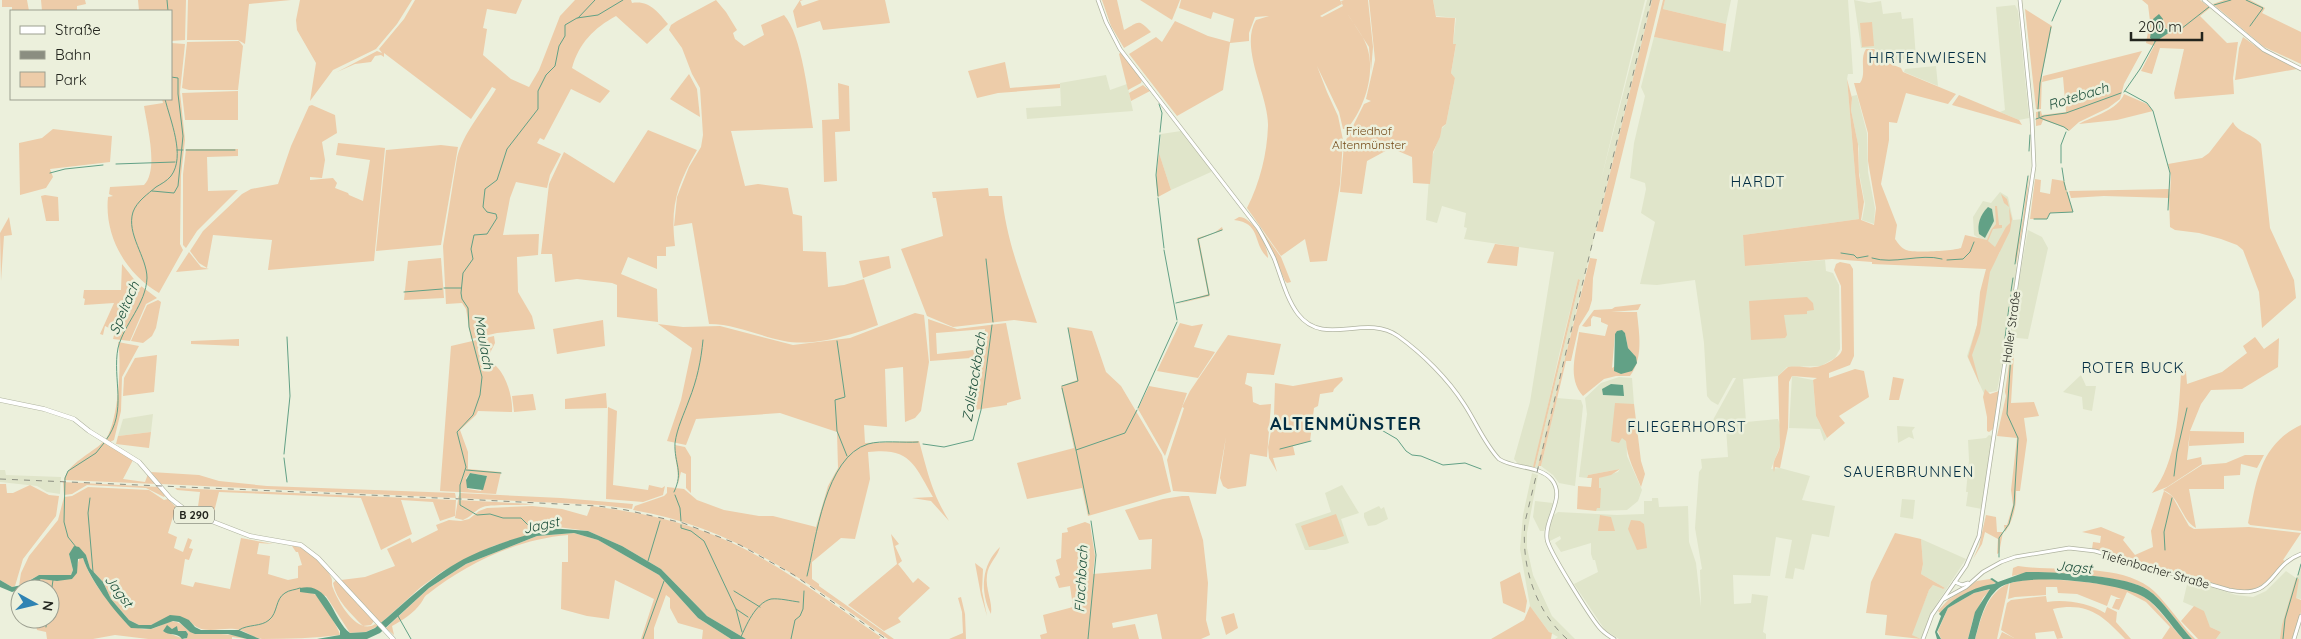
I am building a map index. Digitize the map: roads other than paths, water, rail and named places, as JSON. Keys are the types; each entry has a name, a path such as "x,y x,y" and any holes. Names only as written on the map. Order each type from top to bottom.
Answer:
{"main road":[{"path":"1098,0 1120,49 1258,228 1274,258 1294,308 1303,319 1312,325 1327,330 1375,327 1387,330 1398,336 1448,383 1499,459 1550,478 1557,493 1547,530 1548,544 1592,618 1602,630 1614,639"},
{"name":"Haller Straße","path":"1923,639 1932,615 1971,555 1981,526 2032,187 2034,134 2020,0"},
{"path":"2204,0 2264,50 2301,68"},
{"name":"B 290","path":"0,400 46,409 74,419 143,466 170,498 188,512 250,536 298,544 313,552 392,639"},
{"name":"Tiefenbacher Straße","path":"1942,601 1963,589 1992,566 2015,557 2076,548 2095,551 2229,590 2250,592 2265,586 2288,562 2301,554"},
{"path":"1954,582 1964,586 1973,581"},
{"path":"1954,582 1956,588 1963,589"},
{"path":"2294,639 2301,616"}],"waterway":[{"name":"Speltach","path":"167,0 168,10"},
{"name":"Maulach","path":"578,18 595,0"},
{"name":"Maulach","path":"535,532 521,518 503,518 490,514 477,515 460,505 460,485 466,467 457,432 473,415 480,395 482,377 469,327 468,308 462,299 463,273 473,259 471,249 474,235 487,234 497,218 496,214 487,212 483,207 485,189 497,180 507,149 538,109 538,91 546,75 555,66 559,46 565,36 565,25 577,18 598,15 623,0"},
{"path":"2052,21 2061,0"},
{"name":"Rotebach","path":"2214,5 2231,0"},
{"path":"2246,0 2263,8 2250,26"},
{"name":"Rotebach","path":"2174,29 2181,29 2209,7"},
{"path":"2038,109 2040,83 2051,27"},
{"name":"Rotebach","path":"2124,92 2155,42"},
{"path":"152,191 174,193 178,186 183,136 178,78 172,77"},
{"path":"2125,91 2147,103 2153,111 2170,173 2168,210"},
{"name":"Rotebach","path":"2036,119 2066,113 2121,93"},
{"name":"Speltach","path":"106,440 113,429 118,406 118,348 146,287 146,270 132,229 133,212 143,198 171,176 177,158 176,138 165,100"},
{"name":"Flachbach","path":"1159,104 1162,113 1160,132"},
{"name":"Rotebach","path":"2039,112 2039,117"},
{"path":"2040,118 2068,130"},
{"path":"2061,163 2061,145 2066,132"},
{"name":"Flachbach","path":"1158,196 1156,175 1160,135"},
{"path":"2029,151 2030,135"},
{"name":"Speltach","path":"177,150 183,150"},
{"path":"186,150 235,150"},
{"path":"116,164 175,162"},
{"path":"50,173 65,169 103,165"},
{"path":"2062,168 2064,181"},
{"path":"2015,264 2028,176"},
{"path":"2064,182 2066,190"},
{"path":"2034,219 2047,219 2050,213 2073,212 2067,192"},
{"name":"Flachbach","path":"1158,198 1164,248"},
{"path":"1176,303 1209,295 1198,239 1222,230"},
{"path":"1947,260 1963,259 1970,252 1974,242"},
{"name":"Flachbach","path":"1164,250 1177,320"},
{"path":"1841,253 1854,255 1857,258 1868,256"},
{"path":"1872,258 1880,260 1925,257 1942,259"},
{"name":"Zollstockbach","path":"986,259 993,322"},
{"path":"2011,291 2013,278"},
{"path":"444,288 461,288"},
{"path":"404,292 442,289"},
{"path":"2010,304 2011,295"},
{"path":"2005,338 2009,307"},
{"name":"Flachbach","path":"1138,408 1177,322"},
{"name":"Zollstockbach","path":"923,444 944,447 973,440 981,410 992,325"},
{"path":"1062,386 1078,381 1068,328"},
{"path":"284,454 290,396 287,337"},
{"path":"1999,557 1999,538 2009,524 2014,505 2018,438 2007,414 2012,339"},
{"path":"674,492 678,478 675,450 676,437 692,393 700,363 703,340"},
{"path":"837,341 845,397 835,400 837,431 847,456"},
{"path":"1062,388 1076,450"},
{"path":"2174,476 2177,452 2187,408"},
{"name":"Flachbach","path":"1089,514 1076,450 1125,433 1137,410"},
{"path":"1378,428 1397,439 1406,451 1412,455 1421,456 1443,465 1465,463 1481,469"},
{"path":"1280,449 1311,441"},
{"name":"Zollstockbach","path":"807,576 825,501 832,482 842,465 853,452 868,444 918,442"},
{"name":"Speltach","path":"76,547 68,537 64,522 65,478 68,471 96,453 104,443"},
{"path":"284,458 287,482"},
{"path":"466,470 501,473"},
{"path":"675,495 680,508 681,521"},
{"path":"90,498 88,513 93,572"},
{"path":"2165,550 2164,532 2172,498"},
{"path":"648,561 660,521"},
{"name":"Flachbach","path":"1088,639 1096,555 1091,521"},
{"path":"681,525 681,528 691,531 704,541 736,609"},
{"path":"2298,575 2301,564"},
{"path":"2283,639 2285,619 2297,578"},
{"path":"643,639 664,581"},
{"path":"239,630 262,624 269,620 274,614 282,596 288,591 300,588"},
{"path":"734,591 760,607"},
{"name":"Zollstockbach","path":"791,639 795,620 800,616 803,609 804,591"},
{"path":"740,639 752,616 765,601 781,599 799,602"},
{"path":"742,632 736,609 748,617"},
{"path":"398,616 411,639"}],"railway":[{"path":"1567,639 1546,614 1532,585 1525,554 1525,522 1651,0"},
{"path":"0,479 461,499 598,506 626,510 683,523 740,545 794,575 886,639"}],"district":[{"name":"HIRTENWIESEN","path":"1928,57"},
{"name":"HARDT","path":"1758,181"},
{"name":"ROTER BUCK","path":"2133,367"},
{"name":"ALTENMÜNSTER","path":"1346,423"},
{"name":"FLIEGERHORST","path":"1687,426"},
{"name":"SAUERBRUNNEN","path":"1909,471"}],"park label":[{"name":"Friedhof Altenmünster","path":"1369,137"}],"water label":[{"name":"Jagst","path":"541,525"},
{"name":"Jagst","path":"2074,567"},
{"name":"Jagst","path":"119,591"}]}
